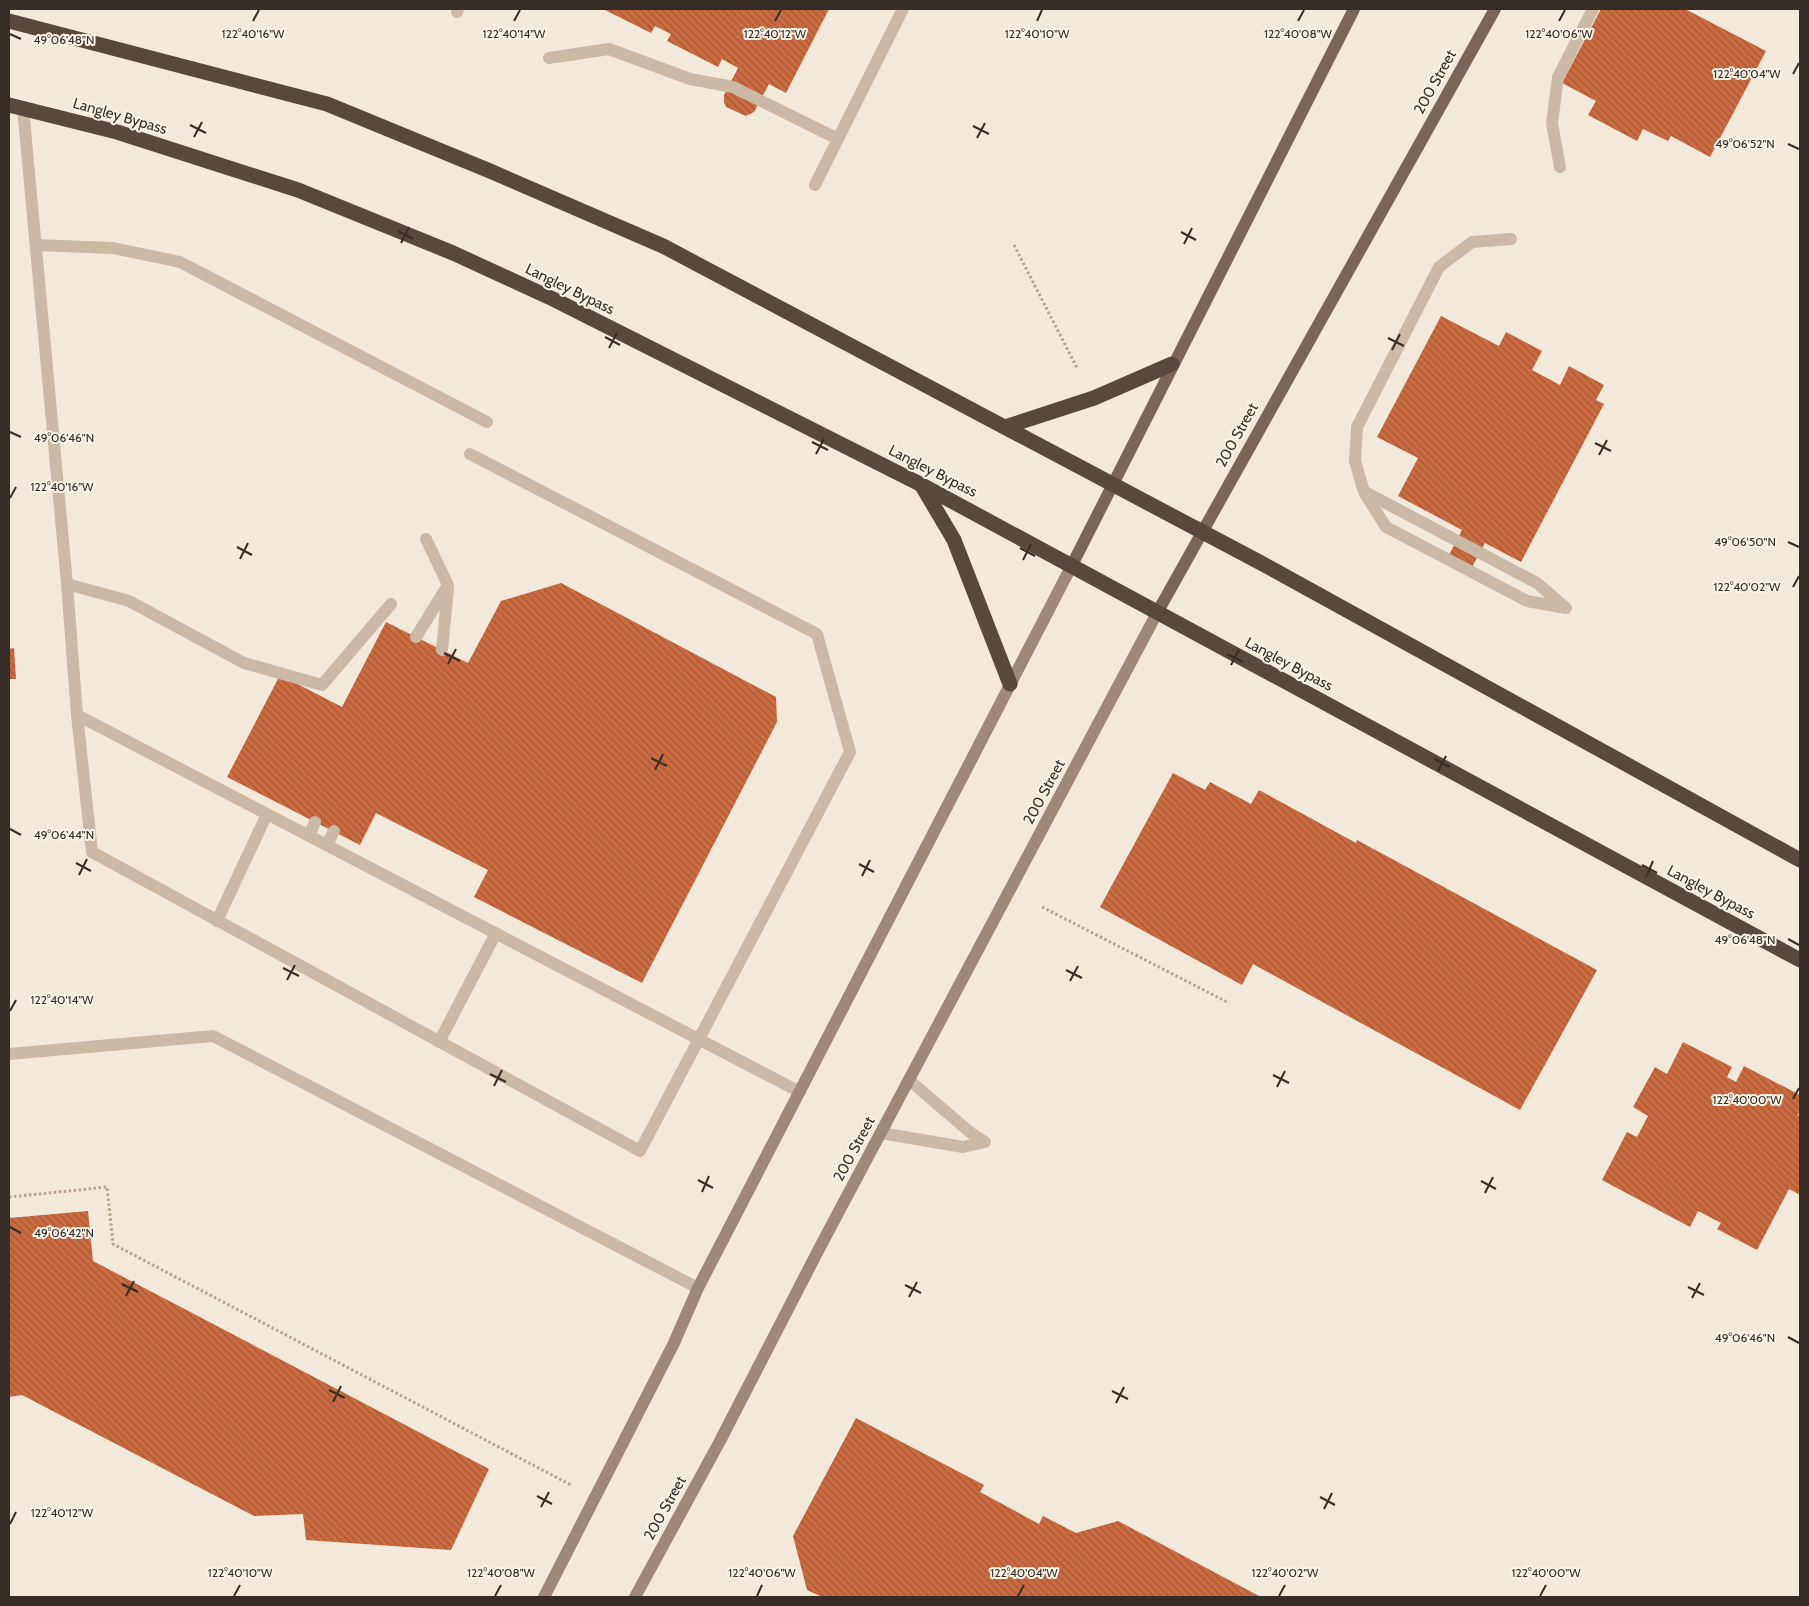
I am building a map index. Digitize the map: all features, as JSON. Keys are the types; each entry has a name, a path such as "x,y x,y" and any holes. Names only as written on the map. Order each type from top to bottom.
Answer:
{"highway":[{"path":"9,21 327,104 664,246 1202,532 1800,860"},
{"name":"Langley Bypass","path":"16,107 117,132 298,190 453,253 553,299 922,485 1800,960"},
{"path":"1005,427 1094,398 1172,364"},
{"path":"922,485 954,540 1010,684"}],"main road":[{"path":"544,1597 674,1343 698,1288 1072,565 1172,364 1354,9"},
{"name":"200 Street","path":"634,1597 720,1441 1157,613 1494,10"}],"lane":[{"path":"815,185 903,9"},
{"path":"1560,167 1552,123 1558,77 1593,9"},
{"path":"549,58 609,49 690,79 733,86 838,139"},
{"path":"16,107 36,245 77,714 92,852 640,1151 850,752 818,634 470,454"},
{"path":"1364,492 1537,583 1566,608 1527,601 1386,528 1364,492 1355,461 1357,428 1439,267 1472,242 1511,239"},
{"path":"36,245 113,248 180,262 487,422"},
{"path":"426,539 448,585 442,650"},
{"path":"67,584 129,601 244,663 322,685 391,604"},
{"path":"416,637 448,585"},
{"path":"77,714 800,1092"},
{"path":"217,920 267,814"},
{"path":"309,836 315,822"},
{"path":"327,845 334,831"},
{"path":"439,1042 496,933"},
{"path":"9,1054 213,1036 698,1288"},
{"path":"881,1134 964,1147 985,1142 971,1133 909,1080"}],"path":[{"path":"1014,245 1077,368"},
{"path":"1042,907 1229,1002"},
{"path":"9,1197 107,1187 113,1244 578,1489"}],"building":[{"path":"603,9 829,9 786,93 769,84 754,112 746,116 726,107 724,101 724,95 738,68 722,59 718,67 667,41 671,34 655,26 651,33"},
{"path":"1601,9 1685,9 1766,51 1710,157 1671,136 1668,141 1643,129 1637,141 1588,115 1596,101 1562,83"},
{"path":"1441,316 1499,346 1506,332 1542,351 1532,370 1560,385 1569,366 1604,385 1596,400 1604,404 1521,562 1485,543 1471,569 1448,557 1462,530 1398,496 1418,458 1377,437"},
{"path":"561,583 776,697 777,722 642,983 474,897 488,870 376,813 360,845 227,777 280,675 342,707 386,622 468,663 501,601"},
{"path":"14,648 16,679 9,679 9,649"},
{"path":"1173,773 1205,790 1210,782 1251,804 1259,790 1356,843 1357,840 1597,970 1520,1110 1253,964 1242,985 1100,907"},
{"path":"1683,1042 1732,1067 1727,1077 1736,1082 1744,1066 1800,1095 1800,1111 1797,1116 1800,1115 1800,1195 1789,1189 1757,1250 1717,1229 1721,1223 1698,1211 1690,1227 1602,1180 1627,1132 1637,1137 1648,1116 1633,1107 1655,1067 1667,1074"},
{"path":"88,1211 93,1261 489,1469 451,1550 306,1540 303,1514 254,1516 22,1395 9,1397 9,1218"},
{"path":"856,1418 984,1485 980,1492 1039,1524 1043,1516 1076,1533 1118,1521 1261,1597 822,1597 807,1590 793,1536"}]}
